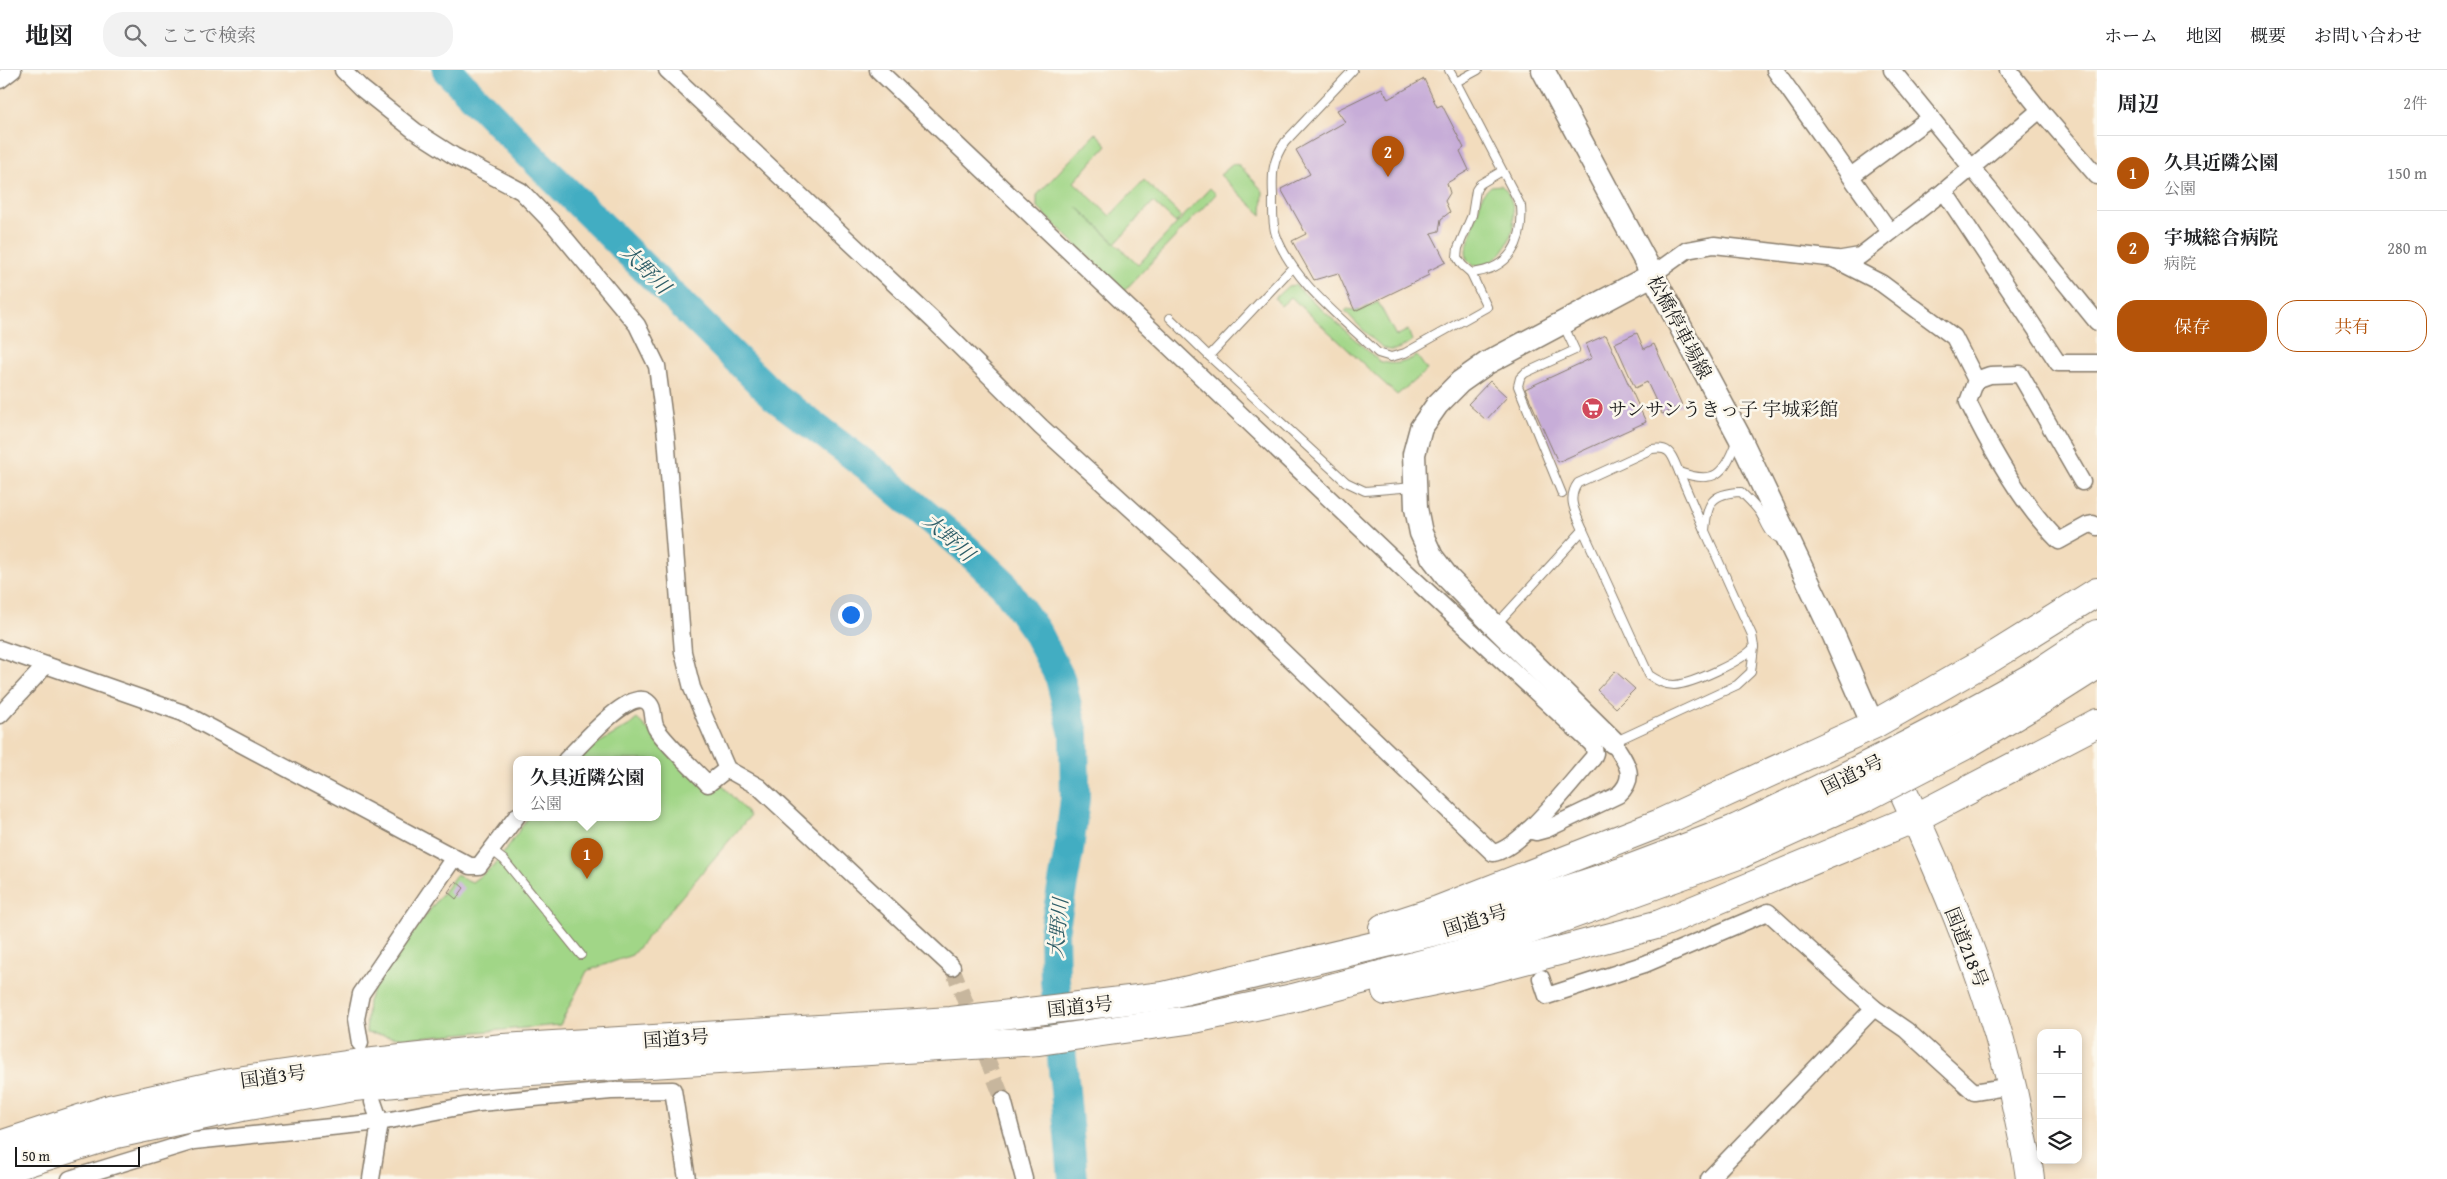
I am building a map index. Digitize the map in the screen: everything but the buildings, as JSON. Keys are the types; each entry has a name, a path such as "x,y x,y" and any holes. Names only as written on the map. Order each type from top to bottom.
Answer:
{"highway":[{"path":"1163,991 1289,957 1438,910 1658,824 1873,725 1991,658 2097,592"},
{"name":"国道3号","path":"2039,687 2097,634"},
{"name":"国道3号","path":"0,1172 116,1134 242,1107 354,1087 498,1073 1040,1041 1184,1020 1293,998 1471,951 1738,842 1852,775 1951,724 2097,665"},
{"path":"1184,1020 1250,1019 1483,971 1660,924 1915,818 2097,722"},
{"name":"国道218号","path":"1873,725 1915,818 1983,984 2012,1086 2030,1179"},
{"name":"国道3号","path":"0,1145 110,1109 230,1082 346,1065 503,1048 951,1020 1036,1010 1163,991 1458,926 1621,872 1738,842"}],"main road":[{"name":"松橋停車場線","path":"1543,70 1739,436 1873,725"},
{"path":"1613,742 1449,579 1432,557 1421,533 1416,508 1414,454 1421,428 1437,405 1460,382 1487,363 1652,275"}],"street":[{"path":"0,80 13,70"},
{"path":"343,70 361,88 416,131 454,156 521,192 556,226 637,324 658,366 666,436 683,652 692,688 727,769 759,787 952,967"},
{"path":"667,70 934,321 1041,427 1182,555 1493,853 1505,859 1528,830 1593,758 1595,752 1593,745 1414,580 878,70"},
{"path":"1775,70 1890,232"},
{"path":"1892,70 2097,322"},
{"path":"2008,70 2097,176"},
{"path":"1652,275 1687,250 1714,245 1837,259 1860,256 1944,191 2040,110"},
{"path":"1850,176 1931,117"},
{"path":"1944,191 2058,363 2097,363"},
{"path":"1837,259 1881,283 1954,337 1976,380"},
{"path":"2082,482 2020,374 1990,374 1976,380 1968,402 1991,449 2046,528 2059,541 2088,525 2093,524 2097,527"},
{"path":"0,648 45,666 183,713 470,866 479,866 513,821"},
{"path":"0,715 45,666"},
{"path":"570,756 616,711 630,701 640,699 646,701 652,707 655,728 708,784 727,769"},
{"path":"1528,830 1536,832 1547,829 1618,795 1627,787 1629,775 1626,763 1613,742"},
{"path":"360,1043 356,1019 361,994 453,858"},
{"path":"1541,978 1547,996 1645,964 1768,912 1874,1008 1906,1030 1974,1092 2012,1086"},
{"path":"1709,1179 1874,1008"},
{"path":"70,1179 194,1141 380,1122 478,1103 611,1091 673,1090 687,1179"},
{"path":"1003,1100 1024,1179"},
{"path":"371,1179 380,1122 373,1102"}],"lane":[{"path":"1353,70 1276,154 1272,170 1274,225 1276,235 1292,268 1378,353 1391,357 1405,353 1487,307 1471,273 1462,265 1457,257 1458,248 1472,216 1476,190 1480,184 1502,170"},
{"path":"1449,70 1521,206 1522,225 1514,251 1486,272 1471,273"},
{"path":"1456,82 1478,70"},
{"path":"1209,356 1292,268"},
{"path":"1170,318 1346,482 1365,491 1414,487"},
{"path":"1562,322 1575,350 1525,373 1520,378 1518,386 1562,494"},
{"path":"1679,472 1702,478 1724,470 1739,436"},
{"path":"1613,742 1738,685 1751,672 1754,647 1752,635 1670,452 1662,447 1652,449 1578,483 1572,491 1571,500 1649,674 1658,681 1676,685 1731,665 1748,655 1754,647"},
{"path":"1705,531 1706,515 1710,503 1722,493 1741,492 1759,512 1769,532 1775,538 1789,541"},
{"path":"1495,626 1583,530"},
{"path":"491,850 504,860 582,955"}],"green space":[{"path":"1096,133 1107,145 1074,182 1110,216 1144,180 1181,216 1176,223 1153,202 1116,243 1077,207 1138,265 1210,188 1216,194 1124,291 1037,207 1037,195"},
{"path":"1233,164 1239,165 1263,191 1262,215 1220,175"},
{"path":"1501,185 1508,193 1512,203 1514,215 1510,238 1498,257 1487,264 1474,266 1467,259 1466,250 1483,194 1491,186"},
{"path":"1295,285 1379,361 1399,363 1417,356 1427,370 1397,395 1291,297 1281,306 1275,298 1288,286"},
{"path":"1378,302 1396,336 1408,330 1412,341 1396,350 1385,348 1373,340 1345,311 1347,309 1359,311"},
{"path":"637,719 713,792 721,784 750,816 632,955 587,971 560,1025 407,1038 366,1033 368,1001 377,981 456,875 472,882 495,865 526,821 661,821 661,756 583,756 592,747"}],"waterway":[{"name":"大野川","path":"447,70 532,157 775,397 878,474 965,548 1003,584 1036,631 1060,678 1074,734 1075,798 1069,850 1054,932 1055,980 1073,1179"}],"tunnel":[{"path":"952,967 1003,1100"}],"place":[{"name":"宇城総合病院","path":"1388,177"},
{"name":"サンサンうきっ子 宇城彩館","path":"1592,409"},
{"name":"久具近隣公園","path":"587,879"}]}
